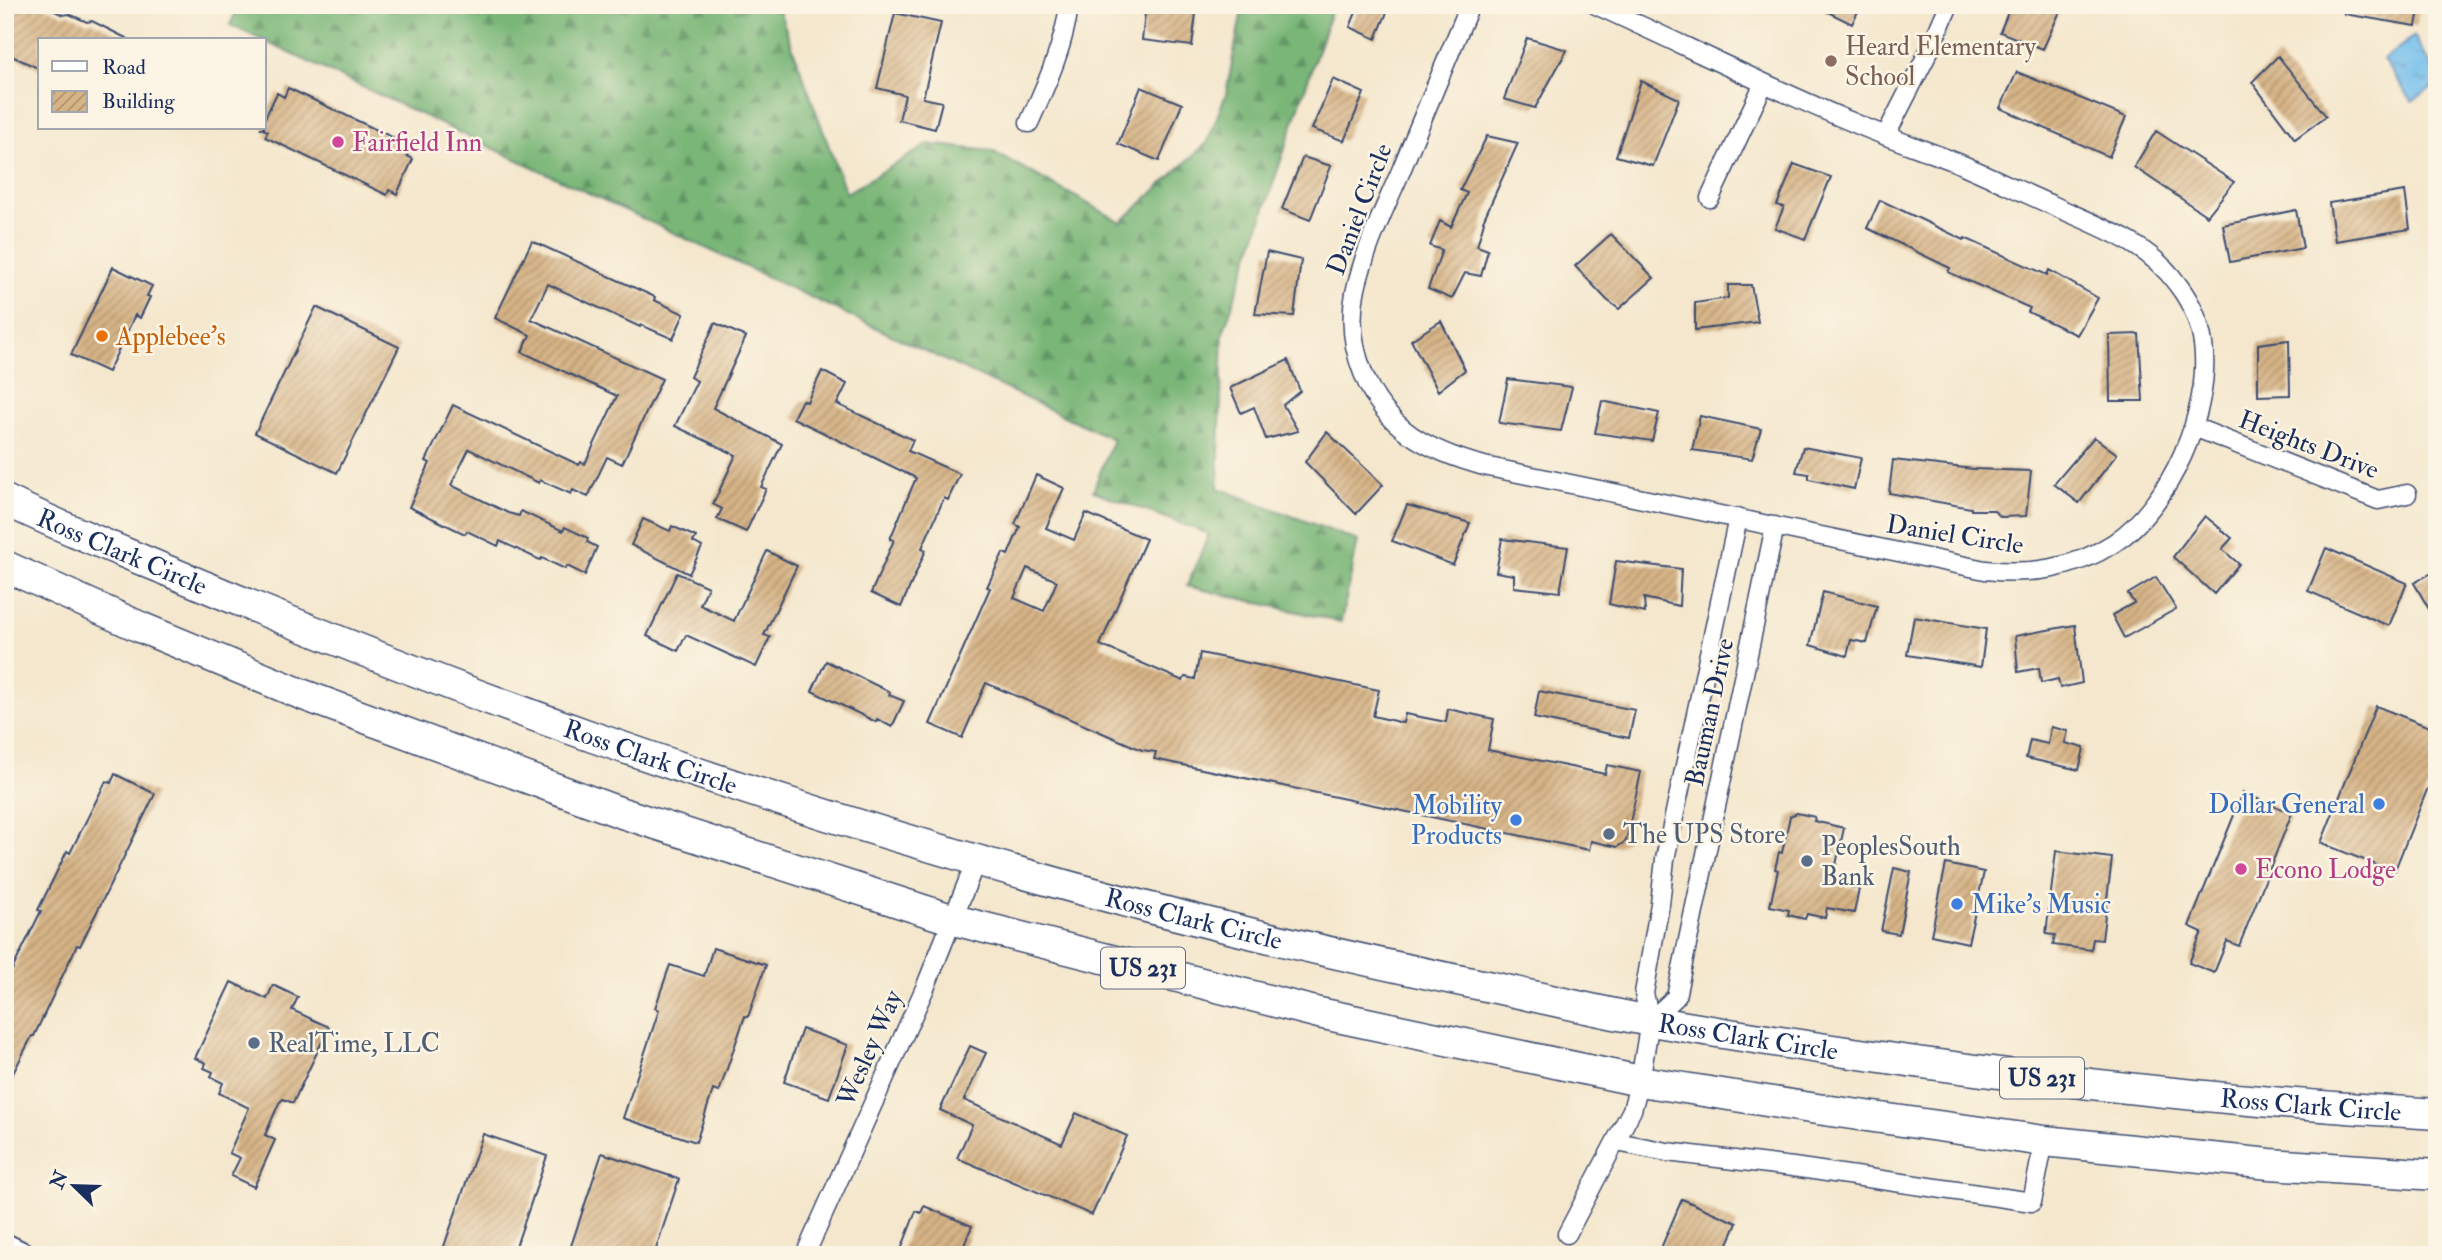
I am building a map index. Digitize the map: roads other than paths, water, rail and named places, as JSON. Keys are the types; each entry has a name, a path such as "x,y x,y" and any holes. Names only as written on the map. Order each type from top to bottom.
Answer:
{"highway":[{"name":"Ross Clark Circle","path":"5,500 322,636 509,707 746,790 976,861 1236,930 1413,972 1650,1021 1892,1059 2276,1103 2437,1114"},
{"name":"US 231","path":"5,566 140,627 314,699 619,812 954,920 1319,1013 1640,1081 1817,1109 2044,1141 2270,1164 2437,1175"}],"main road":[{"path":"5,1246 23,1255"}],"street":[{"path":"1029,123 1062,41 1069,5"},
{"name":"Daniel Circle","path":"1470,5 1362,267 1353,308 1355,349 1368,384 1399,426 1460,460 1484,466 1985,570 2032,573 2057,569 2104,548 2135,526 2164,488 2194,427 2203,388 2205,363 2198,322 2188,300 2165,269 2151,256 2118,235 1962,165 1764,83 1596,5"},
{"path":"1886,135 1949,5"},
{"path":"1710,198 1764,83"},
{"name":"Heights Drive","path":"2194,427 2378,500 2407,494"},
{"name":"Bauman Drive","path":"1567,1234 1633,1110 1640,1081 1650,1021 1644,993 1665,859 1738,519"},
{"name":"Bauman Drive","path":"1650,1021 1675,997 1775,526"},
{"name":"Wesley Way","path":"805,1255 954,920 976,861"},
{"path":"1617,1142 1667,1152 1793,1167 2032,1202 2044,1141"}],"water":[{"path":"2414,36 2437,76 2437,85 2412,101 2383,60"}],"place":[{"name":"Heard Elementary School","path":"1831,61"},
{"name":"Fairfield Inn","path":"338,142"},
{"name":"Applebee's","path":"102,336"},
{"name":"Dollar General","path":"2379,804"},
{"name":"Mobility Products","path":"1516,820"},
{"name":"The UPS Store","path":"1609,834"},
{"name":"PeoplesSouth Bank","path":"1807,861"},
{"name":"Econo Lodge","path":"2241,869"},
{"name":"Mike's Music","path":"1957,904"},
{"name":"RealTime, LLC","path":"254,1043"}]}
